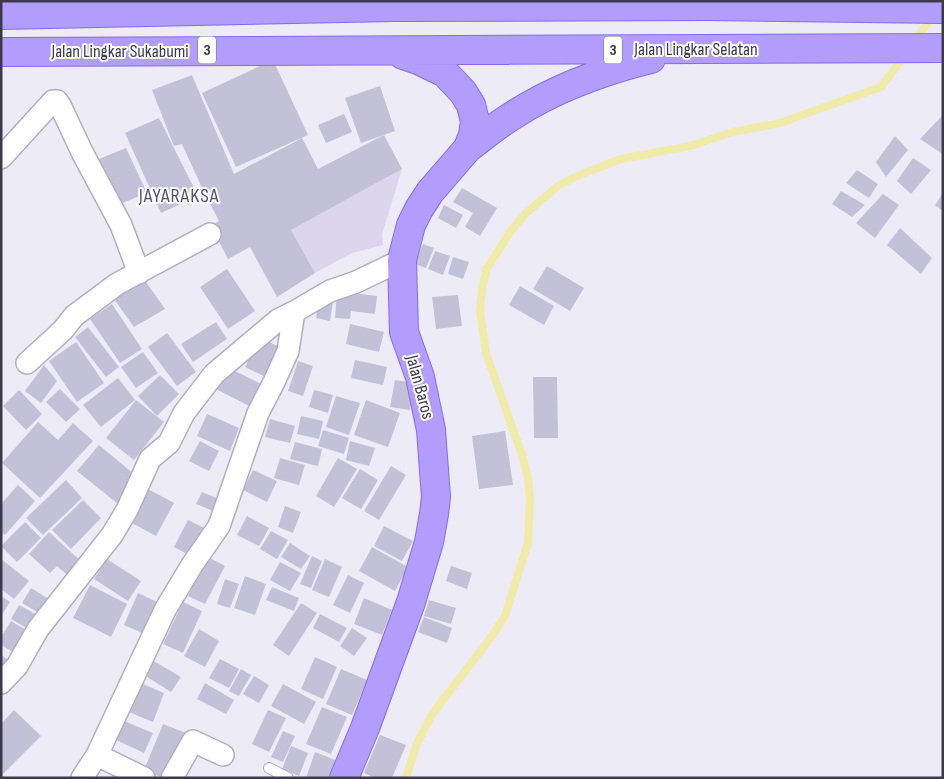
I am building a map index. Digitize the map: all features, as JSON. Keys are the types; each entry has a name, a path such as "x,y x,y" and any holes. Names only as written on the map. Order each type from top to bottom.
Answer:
{"main road":[{"name":"Jalan Lingkar Sukabumi","path":"1,15 661,4"},
{"name":"3","path":"661,4 943,9"},
{"name":"Jalan Lingkar Selatan","path":"390,51 943,48"},
{"path":"468,148 511,116 547,95 594,75 691,49"},
{"name":"Jalan Lingkar Sukabumi","path":"1,52 390,51"},
{"name":"Jalan Baros","path":"344,778 411,602 429,542 434,514 436,496 431,430 420,377 404,332 402,260 411,225 419,209 430,192 468,148 473,135 475,121 471,105 463,92 445,73 418,60 390,51"}],"street":[{"path":"1,158 53,101 57,101 121,225 139,273"},
{"path":"27,363 63,330 74,316 117,284 210,234"},
{"path":"1,683 17,666 38,629 112,535 127,510 150,459 169,443 184,413 214,374 278,320 330,291 356,282 402,260"},
{"path":"82,778 97,755 165,610 219,526 258,413 288,351 294,312"},
{"path":"172,778 193,741 224,755"},
{"path":"97,755 144,778"}],"lane":[{"path":"269,768 288,778"}],"shaded area":[{"path":"402,169 382,234 383,245 352,253 315,273 291,230"}],"building":[{"path":"273,60 308,135 236,167 202,93"},
{"path":"192,75 234,174 302,138 318,169 384,135 402,169 291,230 315,273 277,297 250,247 228,259 211,226 219,221 182,144 174,146 152,90"},
{"path":"380,86 395,131 361,143 345,98"},
{"path":"344,114 352,132 326,143 318,125"},
{"path":"943,115 943,154 920,139"},
{"path":"159,118 198,196 161,213 125,133"},
{"path":"895,136 908,150 886,177 876,162"},
{"path":"126,148 147,193 120,204 99,159"},
{"path":"913,158 931,170 911,194 897,181"},
{"path":"857,170 878,184 869,198 846,183"},
{"path":"462,188 497,208 480,236 465,227 473,213 453,202"},
{"path":"841,191 865,205 852,217 832,204"},
{"path":"943,193 943,211 935,205"},
{"path":"883,194 899,205 875,238 856,223"},
{"path":"444,205 463,215 456,228 438,218"},
{"path":"900,228 932,258 921,274 887,245"},
{"path":"423,244 434,248 426,268 415,264"},
{"path":"435,251 450,256 443,275 428,269"},
{"path":"453,257 469,262 463,279 448,274"},
{"path":"547,266 584,288 570,311 533,289"},
{"path":"227,269 255,311 228,329 200,287"},
{"path":"144,279 165,309 134,327 114,299"},
{"path":"520,286 554,306 544,325 509,305"},
{"path":"337,291 377,296 375,314 351,311 350,319 335,318"},
{"path":"458,295 462,326 436,329 432,297"},
{"path":"320,298 333,301 330,321 316,318"},
{"path":"112,304 142,349 120,363 90,319"},
{"path":"216,322 227,339 193,362 181,344"},
{"path":"350,324 384,332 379,352 346,344"},
{"path":"88,327 119,367 106,377 75,337"},
{"path":"167,333 196,372 177,386 148,347"},
{"path":"260,337 279,347 268,369 275,373 272,380 245,367"},
{"path":"76,342 104,383 77,402 49,361"},
{"path":"143,352 158,373 136,388 121,367"},
{"path":"355,360 387,367 383,385 351,378"},
{"path":"298,361 313,366 303,396 288,391"},
{"path":"44,365 57,381 41,403 25,391"},
{"path":"225,366 265,386 253,408 214,388"},
{"path":"160,375 179,394 157,416 138,396"},
{"path":"533,377 557,377 558,438 534,438"},
{"path":"118,378 135,400 101,427 83,405"},
{"path":"395,380 414,383 410,410 390,407"},
{"path":"60,389 80,409 66,422 46,402"},
{"path":"19,390 42,414 26,430 3,406"},
{"path":"314,390 333,395 328,413 309,407"},
{"path":"336,396 360,403 349,435 326,427"},
{"path":"136,400 164,422 134,460 106,438"},
{"path":"366,400 400,413 388,447 354,435"},
{"path":"207,414 239,428 230,451 197,436"},
{"path":"301,416 323,421 319,439 297,434"},
{"path":"270,419 295,426 290,443 265,437"},
{"path":"38,422 58,440 73,423 93,441 40,498 2,463"},
{"path":"323,430 349,438 344,454 318,446"},
{"path":"505,431 513,485 479,489 472,436"},
{"path":"200,441 219,451 209,471 189,461"},
{"path":"350,441 375,448 369,466 346,460"},
{"path":"295,442 322,449 318,466 290,459"},
{"path":"99,445 140,479 118,504 77,471"},
{"path":"280,458 305,465 299,485 274,478"},
{"path":"338,458 357,469 334,507 316,496"},
{"path":"391,466 406,475 379,520 364,511"},
{"path":"360,469 378,480 361,509 342,498"},
{"path":"253,470 277,481 267,502 243,490"},
{"path":"66,480 82,498 43,535 26,518"},
{"path":"18,485 35,501 5,535 1,532 1,504"},
{"path":"148,489 174,503 156,536 130,522"},
{"path":"202,492 219,499 213,511 196,504"},
{"path":"83,500 101,518 71,549 52,530"},
{"path":"285,506 301,512 293,533 278,527"},
{"path":"247,516 269,528 259,546 237,535"},
{"path":"188,520 204,528 189,555 174,547"},
{"path":"25,522 41,538 17,562 1,546"},
{"path":"384,526 413,541 402,561 374,546"},
{"path":"271,531 288,540 277,559 260,549"},
{"path":"49,532 83,563 71,578 57,566 50,573 29,554"},
{"path":"290,543 310,556 301,569 281,557"},
{"path":"372,547 408,567 395,591 359,571"},
{"path":"312,556 322,561 311,588 300,584"},
{"path":"208,557 225,566 205,604 188,596"},
{"path":"1,559 29,581 14,599 1,589"},
{"path":"107,559 141,581 128,601 94,579"},
{"path":"325,559 342,567 329,597 312,590"},
{"path":"280,562 301,573 290,591 270,580"},
{"path":"451,566 472,573 467,589 446,581"},
{"path":"348,575 364,583 350,613 333,605"},
{"path":"245,576 266,584 255,615 234,608"},
{"path":"225,579 239,584 230,608 217,604"},
{"path":"90,585 127,604 111,637 73,618"},
{"path":"272,587 299,598 294,611 266,600"},
{"path":"31,588 52,601 44,616 22,603"},
{"path":"138,593 161,604 147,635 124,625"},
{"path":"1,596 10,602 1,616"},
{"path":"364,598 392,610 382,635 354,624"},
{"path":"429,600 456,608 451,624 424,616"},
{"path":"183,602 202,611 183,653 163,644"},
{"path":"301,603 317,613 289,656 273,645"},
{"path":"19,605 41,617 32,631 11,619"},
{"path":"320,614 347,628 339,642 313,628"},
{"path":"424,617 452,628 447,643 418,632"},
{"path":"11,621 31,633 18,655 1,645 1,637"},
{"path":"352,628 367,638 354,656 340,646"},
{"path":"199,629 219,641 205,667 184,656"},
{"path":"1,655 12,663 1,675"},
{"path":"315,657 337,667 323,699 301,689"},
{"path":"220,659 239,669 229,688 209,678"},
{"path":"152,660 181,677 171,692 144,675"},
{"path":"241,669 251,675 239,696 229,691"},
{"path":"341,669 367,680 352,715 326,704"},
{"path":"254,676 269,685 259,703 243,694"},
{"path":"136,681 164,693 153,722 124,710"},
{"path":"205,683 234,700 226,714 197,699"},
{"path":"283,684 316,702 304,724 271,706"},
{"path":"322,707 347,717 331,754 306,744"},
{"path":"14,710 41,736 1,776 1,724"},
{"path":"268,710 286,718 269,752 252,744"},
{"path":"122,720 153,733 144,753 114,739"},
{"path":"163,724 186,733 167,778 144,770"},
{"path":"283,731 295,736 283,762 271,757"},
{"path":"380,735 406,745 392,778 375,778 364,773"},
{"path":"291,746 308,753 299,776 282,769"},
{"path":"315,752 335,760 329,778 306,778"}],"waterway":[{"path":"915,41 934,14"},
{"path":"406,778 417,743 433,713 505,616 528,543 530,499 528,478 522,455 486,353 480,311 482,289 487,268 511,231 525,214 558,186 577,176 621,159 690,146 733,132 780,123 881,87 905,55"}],"district":[{"name":"JAYARAKSA","path":"179,196"}]}
